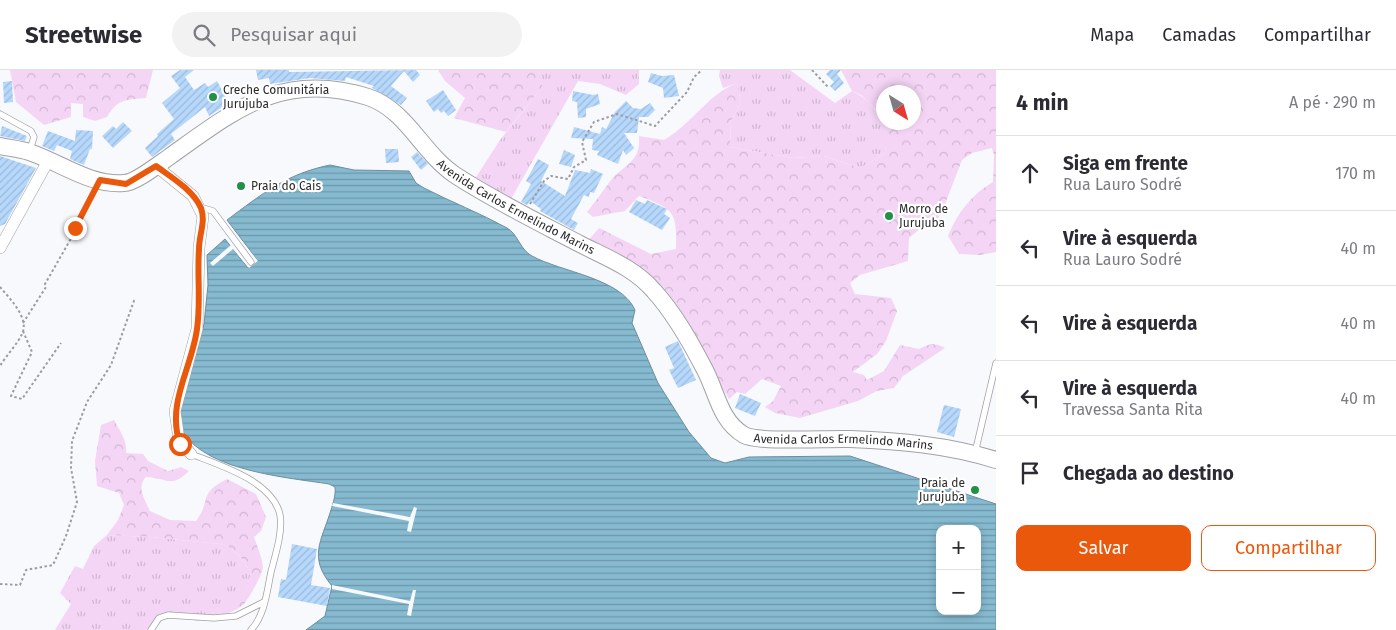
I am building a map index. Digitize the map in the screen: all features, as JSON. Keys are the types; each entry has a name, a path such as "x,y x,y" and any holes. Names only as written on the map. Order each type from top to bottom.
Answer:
{"street":[{"name":"Avenida Carlos Ermelindo Marins","path":"0,146 29,152 74,173 126,184 156,166 218,122 262,96 298,88 330,88 370,97 396,112 436,159 453,174 525,215 627,268 648,284 670,311 698,357 728,421 744,434 766,439 849,439 923,443 975,453 996,460"},
{"path":"0,248 48,161"},
{"path":"156,166 190,192 200,207 203,222 199,248 198,322 194,345 179,390 175,411 180,444 191,454"}],"lane":[{"path":"0,114 33,134 29,152"},
{"path":"200,207 213,211 251,262"},
{"path":"975,453 996,363"},
{"path":"191,454 252,481 278,510 280,520 279,533 260,617 252,630"},
{"path":"151,630 159,618 168,615 229,617 242,615 264,602"}],"path":[{"path":"525,215 544,181 551,176 568,179 574,167 586,160 582,142 594,122 617,114 655,126 687,92 694,77 702,70"},
{"path":"812,70 828,86"},
{"path":"23,323 46,287 45,284 81,221 100,180"},
{"path":"0,287 17,309 23,323 23,331 32,352 10,396 22,399 61,343"},
{"path":"0,584 20,585 26,570 53,565 66,536 77,502 71,468 72,441 88,402 111,364 135,298"},
{"path":"0,366 23,331"}],"green space":[{"path":"10,70 153,70 146,98 119,103 107,117 95,121 83,117 83,104 71,103 71,117 44,125 16,102"},
{"path":"438,70 542,70 542,87 506,132 454,118 465,98 445,81"},
{"path":"542,70 639,70 639,84 626,95 600,84 578,81 511,199 476,177 500,140 542,87"},
{"path":"720,70 790,70 835,103 852,91 864,98 876,111 876,130 885,130 886,133 885,153 861,168 823,156 793,158 730,147 731,121 741,103 737,83 723,88 719,76"},
{"path":"841,70 996,70 996,252 980,255 959,254 948,236 956,219 966,205 993,182 994,155 992,148 972,153 962,160 942,212 933,226 921,228 909,238 908,261 860,275 850,283 855,294 891,298 897,311 886,341 877,354 853,372 864,375 867,380 884,371 900,345 919,349 935,344 945,348 903,376 894,388 877,391 858,401 800,418 775,413 765,407 773,401 781,386 762,379 745,394 737,392 729,399 672,304 585,244 599,228 651,254 676,249 676,227 671,213 660,204 639,196 625,211 593,217 587,212 611,180 635,157 639,145 639,136 664,140 674,134 717,94 737,83 741,103 731,121 730,147 793,158 823,156 861,168 885,153 885,130 921,130 921,85 876,85 876,111 861,95 852,91"},
{"path":"114,420 121,431 126,453 143,454 148,461 168,471 181,467 189,471 173,481 146,477 143,481 142,489 150,511 170,520 196,521 201,514 208,493 227,479 256,494 266,517 261,531 254,537 261,555 263,567 255,587 243,605 231,612 218,616 243,598 251,573 240,556 229,547 220,544 151,537 107,535 118,520 124,505 119,493 97,486 95,461 101,425"},
{"path":"107,535 151,537 220,544 229,547 240,556 251,573 243,599 218,616 197,621 173,614 158,619 146,630 55,630 71,604 60,593 75,566 83,569 94,546"}],"water":[{"path":"330,165 354,170 409,171 416,183 424,188 507,228 532,256 604,283 617,290 628,299 635,310 632,323 658,383 689,432 711,458 725,463 749,457 850,456 996,504 996,630 306,630 325,616 332,586 320,566 318,558 321,540 333,502 335,487 329,484 264,474 240,468 217,459 198,448 184,433 177,415 204,324 208,285 207,255 225,239 248,268 258,261 227,220 275,186 300,174"}],"pier":[{"path":"226,221 258,261 249,268 233,249 213,266 210,263 231,245 225,237 249,265 255,260"},
{"path":"333,503 410,517 414,507 417,508 411,532 407,531 409,521 332,506"},
{"path":"332,585 410,601 413,590 416,590 411,616 407,615 409,604 332,589"}],"building":[{"path":"180,70 194,70 185,77 194,90 205,83 208,87 217,81 229,103 209,116 205,107 171,134 175,140 152,157 145,148 174,119 162,103 180,88 171,76"},
{"path":"256,70 289,70 289,72 416,70 420,75 413,82 404,71 391,86 407,98 401,105 372,88 374,86 346,77 345,81 310,78 270,84 269,78 258,80"},
{"path":"830,70 841,70 837,74 844,83 835,91 830,86 834,82 826,74"},
{"path":"651,73 662,76 674,75 679,96 664,98 663,88 648,82"},
{"path":"12,81 13,102 4,103 3,82"},
{"path":"443,90 456,110 448,116 444,111 441,113 438,109 434,112 426,101"},
{"path":"573,91 593,95 598,94 600,104 586,109 586,117 578,118 577,102 572,101"},
{"path":"626,101 633,108 641,109 650,103 655,110 648,117 639,117 637,133 624,133 634,148 626,155 623,150 618,164 597,155 599,151 592,150 593,139 571,138 574,127 600,134 602,127 606,129 615,112"},
{"path":"123,122 132,131 113,148 102,136 113,126 116,129"},
{"path":"2,126 27,136 25,141 0,136"},
{"path":"76,130 93,131 92,149 90,149 84,165 70,159 72,151 57,145 54,151 42,146 48,131 75,141"},
{"path":"385,149 398,149 399,162 386,163"},
{"path":"564,150 575,155 571,167 559,164"},
{"path":"417,152 428,164 421,170 411,157"},
{"path":"0,156 36,168 5,224 0,226"},
{"path":"538,159 549,165 541,181 565,196 575,170 590,173 591,169 603,174 594,193 590,192 589,197 584,195 571,219 578,223 574,230 540,211 541,209 530,201 527,205 521,202 531,184 526,181"},
{"path":"636,200 645,204 647,200 667,209 664,214 670,218 662,230 629,212"},
{"path":"678,341 696,380 678,388 669,370 674,368 665,347"},
{"path":"740,394 761,403 755,416 735,408"},
{"path":"944,405 961,409 954,437 937,432"},
{"path":"292,544 317,549 311,585 330,588 327,606 278,597 281,579 286,580"}],"place":[{"name":"Creche Comunitária Jurujuba","path":"213,97"},
{"name":"Praia do Cais","path":"241,186"},
{"name":"Morro de Jurujuba","path":"889,216"},
{"name":"Praia de Jurujuba","path":"975,490"}],"route":[{"path":"75,228 81,221 100,180 126,184 156,166 190,192 197,200 203,216 199,248 198,322 191,358 176,401 176,424 180,444"}]}
